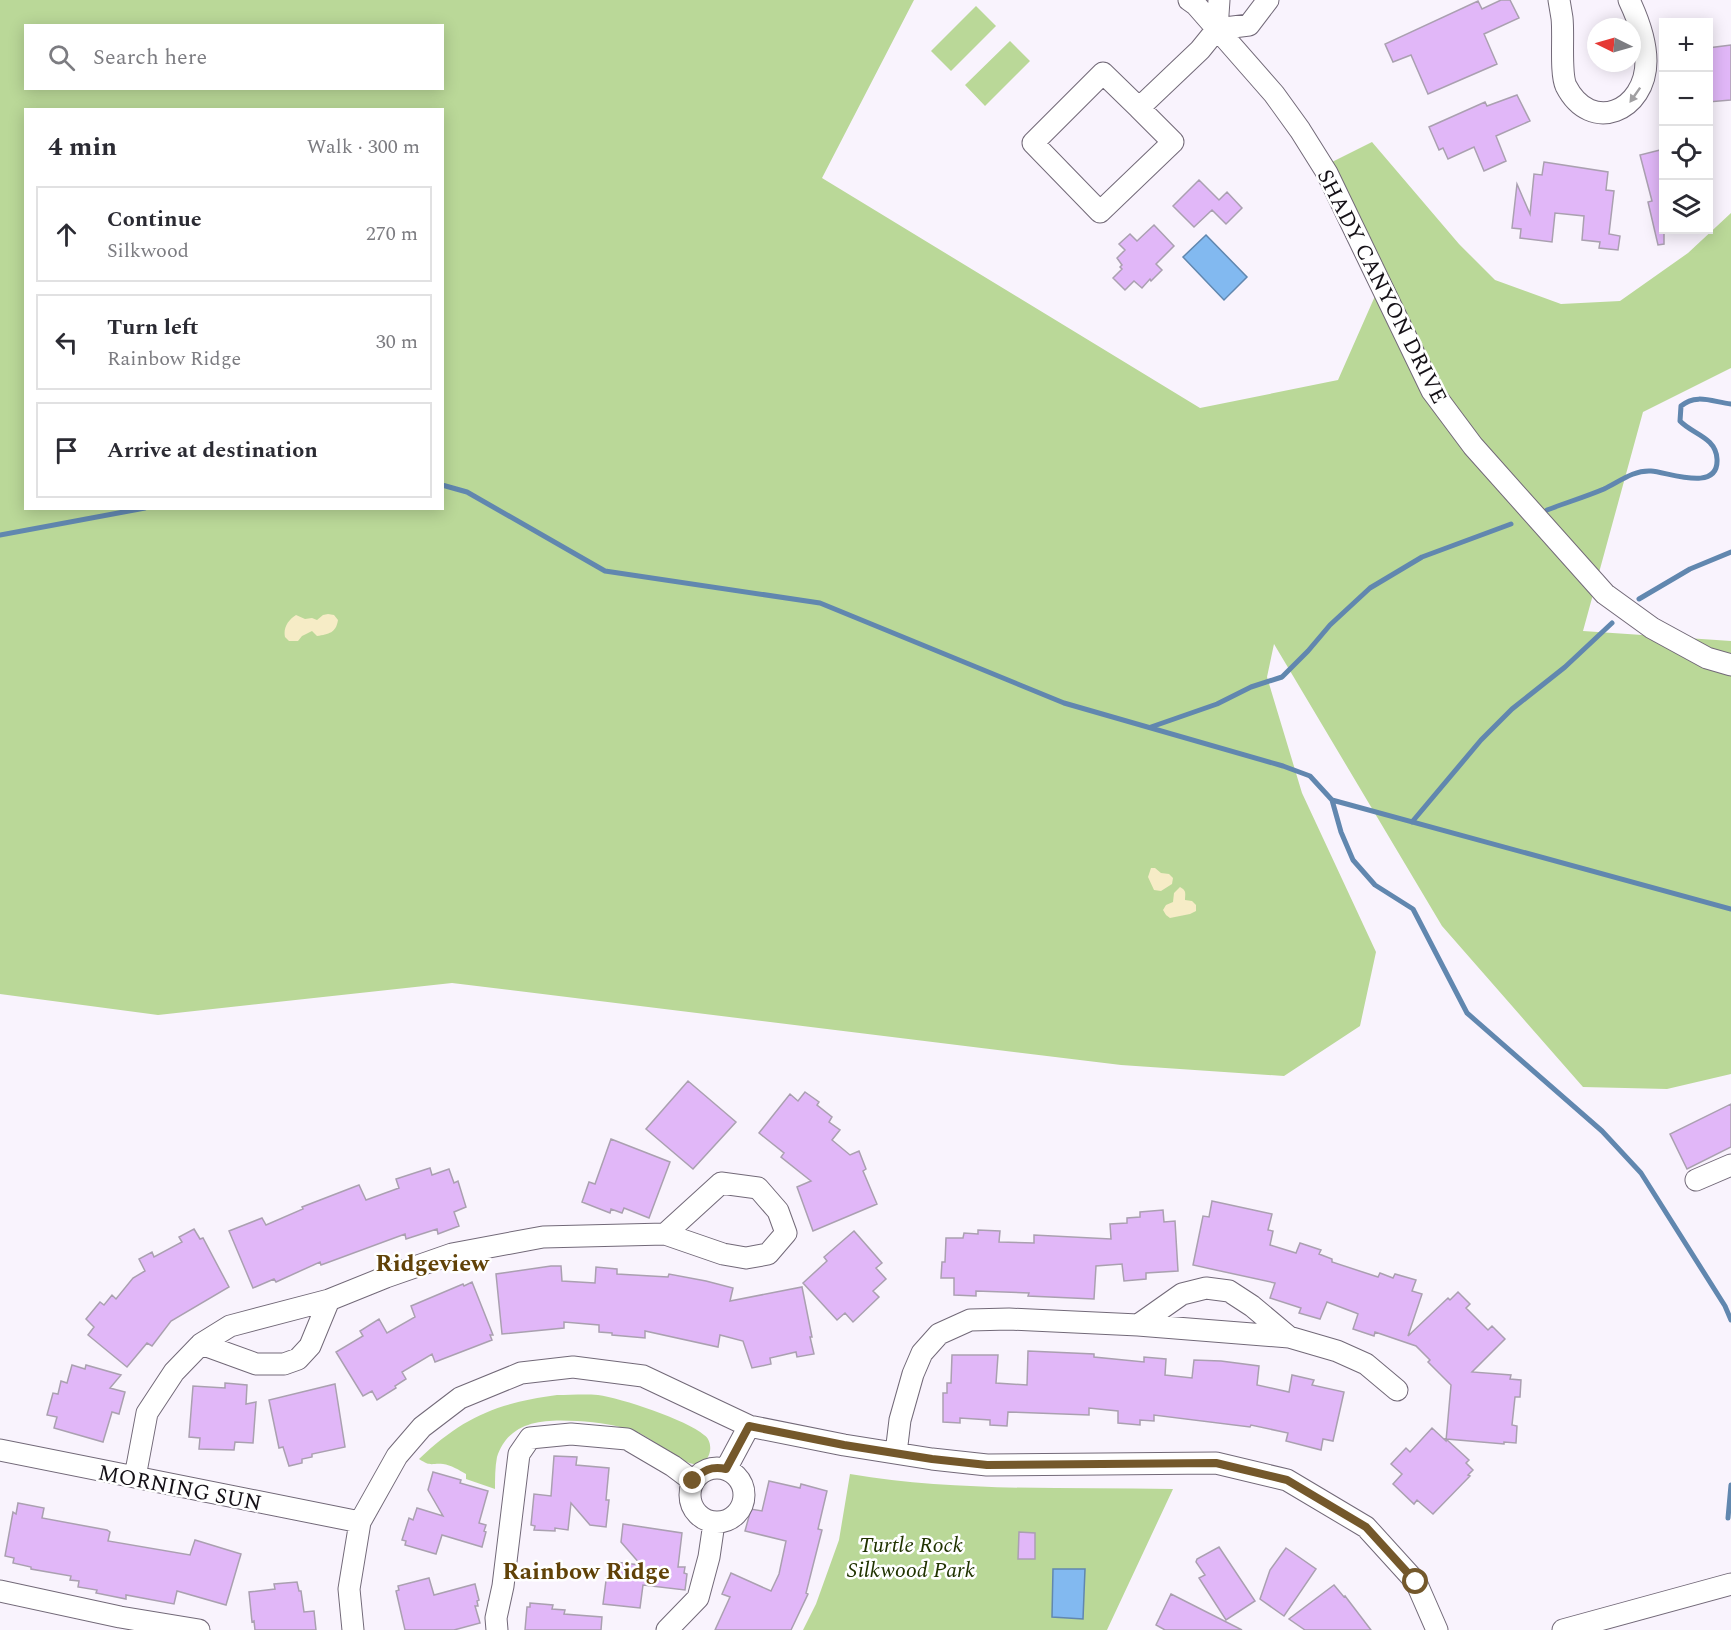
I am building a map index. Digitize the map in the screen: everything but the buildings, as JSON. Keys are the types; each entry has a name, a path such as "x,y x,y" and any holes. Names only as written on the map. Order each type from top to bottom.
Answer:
{"street":[{"name":"SHADY CANYON DRIVE","path":"1189,0 1196,5 1274,94 1300,130 1327,173 1432,391 1473,446 1605,594 1652,628 1707,658 1731,665"},
{"path":"1139,108 1200,50 1217,29 1219,0"},
{"path":"1217,29 1249,25 1268,0"},
{"path":"1559,0 1565,83 1577,104 1592,111 1609,112 1635,99 1643,81 1646,62 1644,40 1629,0"},
{"path":"1103,73 1139,108 1173,142 1100,212 1033,143 1103,73"},
{"path":"1696,1180 1731,1165"},
{"path":"135,1477 147,1413 174,1371 201,1344 230,1326 329,1300 452,1254 543,1237 666,1234 723,1254 746,1258 768,1254 786,1233 778,1211 758,1188 721,1183 666,1234"},
{"path":"1138,1325 1182,1294 1206,1288 1229,1291 1252,1306 1289,1337"},
{"path":"201,1344 255,1364 284,1364 298,1359 310,1346 329,1300"},
{"path":"896,1454 900,1420 913,1374 922,1353 939,1334 970,1320 1009,1319 1138,1325 1289,1337 1337,1351 1366,1365 1397,1390"},
{"path":"353,1630 349,1589 360,1522 397,1456 422,1427 460,1398 521,1373 573,1367 643,1376 749,1426 896,1454 987,1465 1216,1463 1287,1480 1366,1527 1416,1582 1437,1630"},
{"path":"726,1469 749,1426"},
{"path":"497,1630 496,1618 503,1586 519,1454 530,1438 571,1434 627,1439 693,1481"},
{"name":"MORNING SUN","path":"0,1450 360,1522"},
{"path":"717,1467 726,1469 734,1473 743,1488 742,1505 731,1518 714,1523 698,1515 692,1508 690,1489 693,1481 707,1469 717,1467"},
{"path":"667,1630 698,1598 709,1557 714,1523"},
{"path":"1563,1630 1731,1584"},
{"path":"0,1591 120,1617 199,1630"}],"green space":[{"path":"0,0 914,0 822,178 1200,408 1338,380 1379,287 1324,166 1372,142 1459,244 1495,280 1561,304 1620,301 1688,253 1708,234 1713,234 1713,230 1731,213 1731,368 1643,412 1583,631 1731,641 1731,1074 1667,1089 1583,1087 1442,926 1274,644 1267,677 1302,793 1376,952 1360,1026 1284,1076 1121,1065 452,983 158,1015 0,994"},
{"path":"976,6 996,26 951,71 931,51"},
{"path":"1010,41 1030,61 985,106 965,85"},
{"path":"557,1395 608,1397 669,1417 706,1436 710,1444 709,1455 703,1462 693,1464 678,1458 645,1436 631,1430 601,1423 553,1421 530,1424 510,1435 497,1457 495,1489 466,1479 466,1474 452,1467 443,1464 429,1464 419,1459 451,1432 482,1414 516,1402"},
{"name":"Turtle Rock Silkwood Park","path":"850,1474 930,1484 970,1486 1173,1489 1107,1630 803,1630 816,1604 839,1540"}],"sand":[{"path":"328,614 334,615 338,620 336,628 331,632 317,636 312,631 298,641 289,641 285,637 287,624 296,615 305,619 317,620"},
{"path":"1151,868 1169,874 1173,878 1172,884 1161,891 1154,890 1148,877"},
{"path":"1180,887 1185,891 1185,900 1192,901 1196,905 1196,911 1170,918 1163,910 1166,905 1173,902 1174,893"}],"water":[{"path":"1206,235 1247,277 1224,300 1183,257"},
{"path":"1053,1569 1085,1569 1083,1619 1052,1617"}],"waterway":[{"path":"1547,510 1604,489 1638,472 1651,471 1691,478 1710,475 1715,469 1716,452 1708,441 1680,421 1681,406 1699,399 1731,404"},
{"path":"444,486 467,492 605,571 820,603 1064,703 1283,766 1310,776 1332,800 1341,832 1353,860 1375,885 1413,909 1467,1013 1602,1131 1641,1173 1725,1306 1731,1320"},
{"path":"0,535 134,510"},
{"path":"1151,727 1217,704 1251,687 1282,677 1330,625 1370,588 1422,557 1511,524"},
{"path":"1639,599 1690,569 1731,552"},
{"path":"1412,822 1481,740 1512,709 1565,667 1612,623"},
{"path":"1332,800 1731,909"},
{"path":"1728,1518 1731,1485"}],"district":[{"name":"Ridgeview","path":"432,1263"},
{"name":"Rainbow Ridge","path":"586,1571"}],"route":[{"path":"693,1481 707,1469 717,1467 726,1469 749,1426 844,1445 987,1465 1216,1463 1287,1480 1366,1527 1416,1582"}]}
